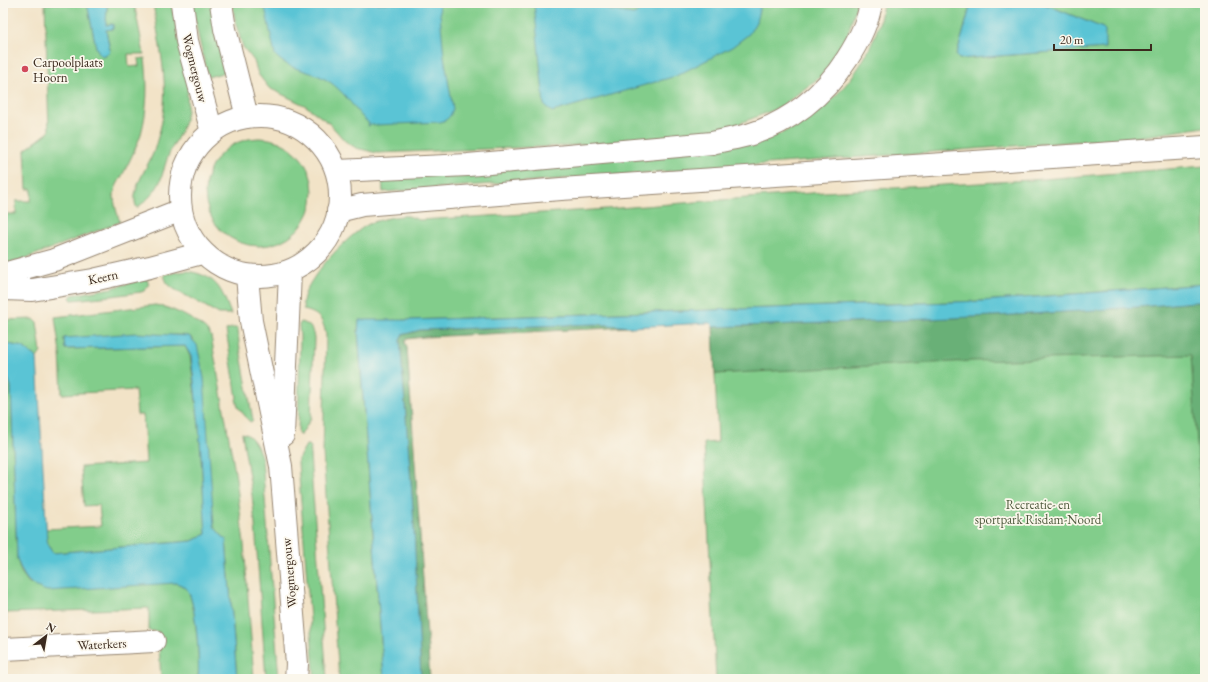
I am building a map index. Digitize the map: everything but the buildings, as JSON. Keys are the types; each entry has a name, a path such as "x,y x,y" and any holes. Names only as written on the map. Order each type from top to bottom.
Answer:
{"main road":[{"name":"Wogmergouw","path":"182,3 188,41 212,132"},
{"path":"221,3 225,30 247,117"},
{"path":"337,171 484,163 712,142 748,134 790,116 813,100 827,87 842,68 856,45 865,24 871,3"},
{"path":"247,117 264,117 281,120 309,133 322,144 337,171 339,194 338,211 331,233 317,252 299,267 290,272 262,277 247,276 230,271 215,264 202,253 186,230 181,210 179,190 181,177 193,151 212,132 229,122 247,117"},
{"path":"338,211 362,205 561,189 1205,147"},
{"path":"3,274 54,260 181,210"},
{"name":"Keern","path":"3,289 32,290 93,280 202,253"},
{"name":"Wogmergouw","path":"281,466 290,272"},
{"name":"Wogmergouw","path":"247,276 251,321 281,466 297,664 296,679"},
{"name":"Waterkers","path":"3,648 154,642"}],"green space":[{"path":"45,3 87,3 96,47 110,50 106,30 113,29 112,24 106,25 106,3 134,3 144,54 128,54 129,67 139,66 138,59 145,58 147,86 145,115 138,143 117,185 114,195 120,222 29,257 3,265 3,214 16,214 16,201 31,201 32,189 27,189 25,150 49,132"},
{"path":"153,3 171,3 190,92 187,93 187,111 184,124 169,155 161,179 151,195 137,208 135,195 137,187 154,151 163,114 163,67"},
{"path":"192,3 211,3 226,72 208,77"},
{"path":"232,3 857,3 847,37 836,57 820,77 779,108 738,124 700,134 567,146 377,153 356,148 345,141 330,124 306,106 269,88 258,74 254,61 243,47 236,25"},
{"path":"883,3 971,3 956,56 959,59 1105,48 1103,28 1042,3 1205,3 1205,127 1138,137 383,192 382,178 777,135 804,122 845,86 866,55 874,38 880,21"},
{"path":"259,138 280,142 297,154 309,171 313,192 309,213 297,230 280,242 259,246 238,242 221,230 209,213 205,192 209,171 221,154 238,142"},
{"path":"1205,166 1205,284 982,301 359,321 358,331 384,679 339,679 323,453 326,335 324,325 320,318 314,313 304,310 303,302 306,291 320,269 340,247 369,224 399,216 408,216 419,220 593,210 824,192 1031,180"},
{"path":"187,271 205,276 211,280 221,290 231,314 219,314 174,289 167,283 164,275"},
{"path":"147,279 149,286 141,292 72,300 70,298 72,295 112,288"},
{"path":"1200,302 1205,306 1205,561 1191,355 972,361 715,374 713,327 1015,315"},
{"path":"155,305 173,310 186,316 204,328 211,336 236,478 244,544 254,679 237,679 226,539 214,526 193,339 189,336 64,338 65,349 185,346 190,356 199,425 206,534 192,541 53,553 48,542 46,529 101,526 99,505 84,506 81,467 146,463 143,415 137,415 135,390 62,394 60,353 55,317"},
{"path":"34,319 37,322 41,352 37,358 23,347 3,343 3,320"},
{"path":"301,322 307,324 311,328 314,339 311,418 301,435 299,435 299,325"},
{"path":"596,324 631,327 424,337 407,339 405,342 407,347 430,679 421,679 413,508 400,340 402,335 420,330"},
{"path":"237,328 238,330 253,420 251,422 238,407 236,399 226,330"},
{"name":"Recreatie- en sportpark Risdam-Noord","path":"1205,338 1205,679 716,679 704,443 718,442 715,374"},
{"path":"3,371 11,386 17,559 21,572 29,583 176,583 183,586 187,589 193,608 198,647 198,679 161,679 158,631 149,631 149,608 6,613 6,626 3,626"},
{"path":"242,433 246,434 252,439 262,459 279,679 266,679 255,524"},
{"path":"306,445 311,447 310,455 327,679 315,679 314,671 298,463 298,459"}],"water":[{"path":"87,3 106,3 106,25 113,24 113,29 106,30 110,50 109,53 102,56 96,47"},
{"path":"264,3 439,3 444,56 453,109 450,116 440,122 370,124 368,126 369,123 334,85 325,79 287,64 275,55"},
{"path":"534,3 599,3 608,10 633,14 657,3 761,3 756,22 749,34 732,47 676,76 552,112 544,105"},
{"path":"971,3 1042,3 1103,28 1105,30 1105,48 959,59 956,56"},
{"path":"1205,284 1205,306 1200,302 1196,302 1015,315 713,327 711,323 631,327 596,324 420,330 402,335 400,340 413,508 421,679 384,679 358,331 359,320 409,320 982,301"},
{"path":"137,333 189,336 197,345 204,378 214,526 226,539 237,679 198,679 198,647 193,608 187,589 183,586 176,583 47,591 35,586 28,580 17,559 11,386 3,371 3,343 23,347 37,358 47,541 48,546 53,553 192,541 206,534 199,425 191,356 185,346 65,349 64,338"}],"place":[{"name":"Carpoolplaats Hoorn","path":"25,69"}]}
